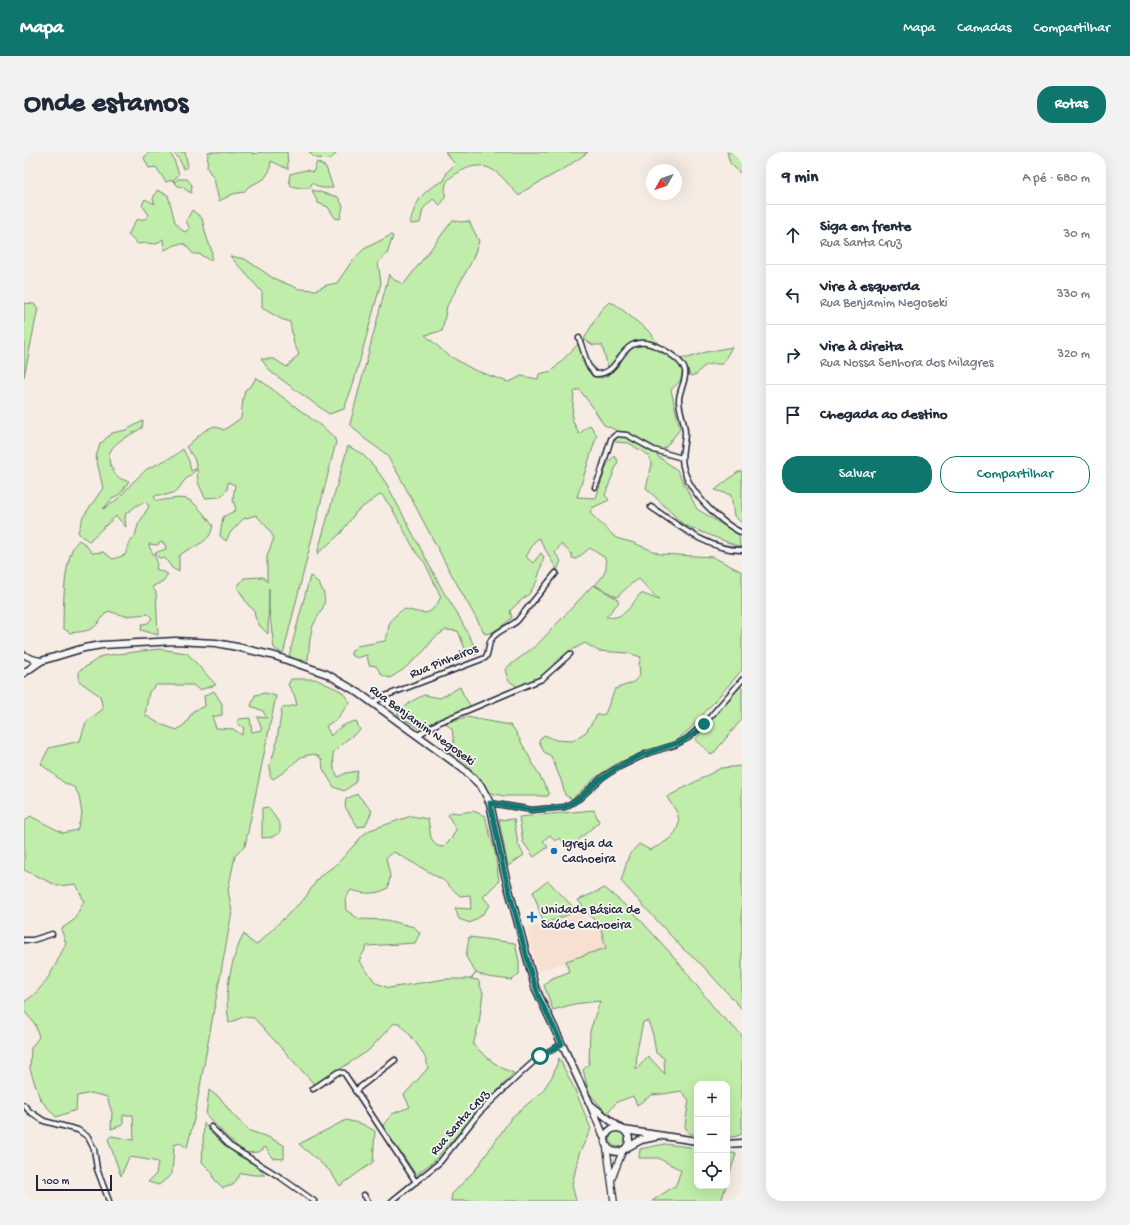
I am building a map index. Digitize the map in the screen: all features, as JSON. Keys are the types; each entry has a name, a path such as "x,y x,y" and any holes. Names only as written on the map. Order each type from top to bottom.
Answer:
{"main road":[{"name":"Rua Benjamim Negoseki","path":"24,673 41,661 84,648 108,644 176,641 216,643 257,651 310,668 339,681 418,735 470,774 481,786 490,803 504,871 532,977 539,997 590,1104 605,1141"},
{"name":"Rua Benjamim Negoseki","path":"590,1104 622,1129 694,1141"},
{"path":"617,1128 622,1129 628,1135 629,1142 624,1149 620,1151 613,1151 607,1146 605,1141 608,1133 610,1130 617,1128"},
{"name":"Rua Benjamim Negoseki","path":"624,1149 641,1140 658,1136"},
{"path":"730,1144 742,1143"}],"street":[{"path":"579,338 588,365 595,374 600,374 611,368 616,364 624,351 630,346 636,344 649,344 662,348 682,364 685,370 685,377 679,399 685,433 682,466 685,474 701,498 718,518 742,533"},
{"path":"595,487 611,439 618,434 627,435 654,450 682,458"},
{"path":"651,507 701,539 730,550 742,550"},
{"name":"Rua Pinheiros","path":"372,703 385,696 485,658 488,654 492,638 516,621 556,573"},
{"path":"418,735 440,722 542,680 570,654"},
{"path":"24,655 41,661"},
{"path":"490,803 532,810 565,807 580,798 604,776 620,766 648,753 675,745 688,738 704,724 742,680"},
{"path":"24,940 33,940 52,934"},
{"name":"Rua Santa Cruz","path":"392,1201 440,1162 479,1113 520,1074 540,1056 562,1044"},
{"path":"355,1091 395,1060"},
{"path":"313,1089 338,1072 341,1072 346,1076 416,1182"},
{"path":"24,1105 29,1111 44,1121 78,1130 88,1137 94,1148 97,1169 109,1201"},
{"path":"211,1127 230,1146 280,1177 314,1201"},
{"path":"605,1141 614,1201"},
{"path":"611,1180 624,1149"},
{"path":"364,1195 368,1201"}],"shaded area":[{"path":"582,909 590,931 601,929 606,948 538,971 527,929"}],"green space":[{"path":"149,152 173,152 171,154 179,174 173,180 175,182 178,179 187,179 192,185 191,193 178,186 172,180 166,182 156,167 149,168 144,158"},
{"path":"173,152 185,152 188,167 184,169 179,159"},
{"path":"208,152 252,152 253,154 263,152 287,152 288,169 271,161 270,170 264,179 248,187 244,192 233,194 219,201 214,179 207,168"},
{"path":"309,152 335,152 336,154 330,159 315,158"},
{"path":"445,152 588,152 567,167 524,191 519,196 501,176 487,167 471,167 461,171 448,180 445,197 440,205 433,199 423,209 420,223 410,224 414,209 421,197 431,188 444,181 447,172 455,164"},
{"path":"727,152 742,152 742,175 730,163"},
{"path":"317,162 326,167 333,188 321,188 312,183 310,188 291,186 289,180 290,174 306,170 313,172"},
{"path":"157,190 168,195 175,222 184,232 190,229 186,221 192,210 202,218 212,252 211,261 199,254 193,254 185,244 178,244 164,250 163,239 156,244 138,244 128,235 136,220 145,219 149,215 142,205 145,199 155,204 153,199"},
{"path":"312,190 338,197 343,206 340,219 335,218 328,207 318,203"},
{"path":"453,220 461,222 469,221 479,241 472,261 447,306 442,331 425,335 448,355 474,370 508,382 521,376 538,379 539,374 552,371 580,342 582,361 592,376 601,378 610,375 602,345 593,345 584,339 600,311 609,302 615,304 651,333 662,351 676,362 682,358 688,358 706,352 732,347 722,364 707,365 697,374 691,376 688,372 682,373 681,380 671,390 680,429 666,447 656,455 677,470 697,509 739,535 740,547 684,525 646,488 652,464 649,456 629,443 615,442 616,430 604,425 579,389 574,392 572,419 579,434 590,425 597,435 577,497 596,498 607,464 614,456 618,461 605,495 609,500 592,508 590,513 616,538 634,543 660,554 713,557 742,572 742,670 690,729 675,741 619,762 595,778 572,799 565,795 561,780 551,756 544,752 539,741 544,735 556,740 572,741 586,732 597,715 605,714 615,689 632,683 640,676 639,664 641,657 628,653 598,651 585,643 572,650 545,674 519,688 508,680 505,669 538,644 593,585 616,598 619,602 606,617 613,617 623,614 641,593 659,600 639,579 617,597 595,585 606,569 606,562 605,558 590,548 576,559 572,558 572,554 561,544 555,553 561,561 557,570 539,538 535,541 526,557 533,563 541,553 544,557 537,581 529,594 510,611 512,618 497,630 485,634 386,454 365,439 350,424 389,274 394,280 404,284"},
{"path":"391,235 393,236 387,254 378,262 381,283 353,385 344,409 329,414 271,372 261,359 274,359 287,367 299,354 294,344 290,322 281,319 262,308 262,292 230,256 245,259 273,278 299,289 316,290 327,285 337,283 352,261 364,249"},
{"path":"24,303 34,304 38,308 24,377"},
{"path":"256,377 325,429 334,437 336,442 283,654 274,648 269,609 269,588 268,634 260,626 255,617 254,610 248,605 237,587 244,578 263,577 267,582 267,556 274,538 267,527 256,515 243,519 230,533 226,541 220,536 223,517 236,510 233,499 235,485 228,482 227,490 220,497 205,498 198,482 197,469 184,481 176,492 166,495 157,495 154,497 157,501 178,498 192,501 213,526 210,535 206,539 199,545 179,556 179,572 172,568 165,558 159,558 155,553 166,549 165,544 161,542 157,545 149,544 157,561 156,569 168,574 163,581 152,587 156,592 158,635 141,630 142,624 148,623 152,618 148,614 125,616 108,611 93,628 82,632 70,633 63,628 67,567 72,549 79,540 85,544 92,553 103,552 113,559 125,555 130,542 135,536 138,525 149,506 145,502 137,505 126,513 126,527 116,516 91,539 90,542 80,535 78,532 83,517 103,488 96,457 100,444 112,433 126,430 143,421 142,428 121,440 111,450 109,456 114,472 120,478 129,481 122,492 112,499 103,509 118,499 147,469 174,456 183,449 189,461 191,471 197,468 194,458 186,447 204,431 214,426 224,430 241,418 245,390 252,385"},
{"path":"348,446 362,454 374,466 386,483 443,591 456,611 478,653 475,655 465,649 458,631 446,630 435,637 424,651 404,669 390,678 382,675 376,666 369,665 367,655 357,658 351,655 351,652 357,646 385,641 391,620 404,609 422,613 430,612 441,597 425,563 417,554 391,507 381,494 357,511 340,534 317,554"},
{"path":"742,471 742,523 734,516 731,495 715,490 738,472"},
{"path":"310,576 319,584 325,598 323,608 312,629 308,660 297,660 289,656"},
{"path":"159,649 187,653 216,685 199,690 193,685 156,685 149,692 145,715 160,724 177,730 186,723 193,711 205,706 204,696 214,691 222,704 222,715 212,717 216,728 233,729 242,735 244,728 237,723 239,719 250,718 252,732 262,730 257,717 267,718 263,711 251,706 255,695 265,693 276,696 245,846 235,856 228,890 232,912 194,1119 187,1148 180,1143 174,1145 172,1174 159,1185 148,1182 156,1174 158,1162 129,1157 121,1176 108,1139 111,1136 134,1140 133,1115 123,1115 123,1125 111,1129 112,1113 107,1097 91,1093 77,1096 76,1110 56,1117 40,1099 30,1069 31,1048 39,1037 35,1024 24,1011 24,1002 38,990 49,976 66,943 61,929 74,920 84,901 76,884 58,886 24,870 24,822 30,816 63,833 77,830 82,814 79,796 75,788 63,782 41,764 49,748 80,741 86,722 103,709 100,696 79,681 79,671 102,656"},
{"path":"291,679 315,679 341,691 350,702 337,719 326,726 331,736 342,726 356,721 360,730 344,742 333,753 334,769 338,777 346,773 358,771 355,783 344,791 334,787 323,769 322,760 313,754 301,757 284,772 273,779 270,776 270,765 276,746 282,708 297,705 294,694 288,685"},
{"path":"739,686 742,688 742,719 712,755 695,740"},
{"path":"460,687 472,708 447,716 420,729 397,714 412,701 424,695 440,698"},
{"path":"466,717 510,725 514,729 549,793 548,796 504,796 490,793 465,762 445,749 454,743 452,729 445,723"},
{"path":"742,766 742,1009 702,965 682,948 621,881 629,855 639,844 650,850 671,838 675,833 679,823 678,816 667,797 721,768"},
{"path":"357,794 372,811 365,826 358,827 345,807 346,799"},
{"path":"268,807 280,824 280,833 272,837 262,838 262,808"},
{"path":"594,810 599,822 568,849 560,838 555,841 550,835 543,841 548,847 534,857 523,842 519,817"},
{"path":"473,811 485,816 495,852 499,881 483,897 490,905 481,916 470,923 459,919 455,908 471,909 470,895 460,896 443,880 394,852 386,858 390,876 388,888 379,892 370,893 351,890 345,899 346,910 359,919 387,920 414,927 420,933 415,943 367,946 359,961 376,983 389,988 445,979 478,980 483,993 479,1023 473,1045 497,1065 514,1073 435,1160 416,1175 403,1155 397,1150 383,1125 392,1114 410,1107 404,1095 428,1068 427,1062 421,1050 399,1023 393,1024 368,1051 315,1085 254,1018 243,1017 229,1023 227,993 230,975 234,957 244,934 256,945 305,898 319,877 338,863 363,835 370,830 411,816 428,819 431,838 437,846 443,847 451,839 456,830 448,815 452,812 458,813"},
{"path":"514,819 518,844 524,855 508,866 499,820"},
{"path":"548,881 577,911 544,924 533,892"},
{"path":"605,888 634,913 674,957 719,1014 742,1035 742,1134 730,1137 730,1081 694,1081 694,1134 688,1133 685,1126 689,1100 681,1091 652,1095 637,1105 633,1096 617,1102 607,1113 589,1093 583,1070 589,1064 590,1031 600,1001 574,1004 553,1010 544,985 550,979 569,972 566,961 606,948 601,929 578,900","holes":["648,1021 653,1035 656,1053 664,1058 665,1074 648,1056 636,1070 637,1051 643,1022"]},
{"path":"469,937 515,943 519,961 519,974 512,980 488,977 476,973 466,957"},
{"path":"559,1058 575,1090 591,1129 579,1154 572,1185 576,1201 451,1201 452,1194 476,1169 512,1117 542,1092 553,1075"},
{"path":"209,1090 221,1099 233,1115 250,1131 268,1137 284,1145 284,1159 272,1158 266,1147 259,1152 245,1153 229,1139 206,1115"},
{"path":"346,1120 362,1124 375,1131 373,1162 340,1186 329,1170 299,1144"},
{"path":"204,1123 230,1149 256,1166 265,1175 241,1173 233,1185 223,1188 214,1179 212,1172 202,1162"},
{"path":"618,1131 625,1136 626,1139 621,1146 618,1147 611,1142 610,1139 615,1132"},
{"path":"665,1144 694,1148 694,1189 725,1189 721,1201 652,1201 676,1185 681,1170 658,1158 639,1158 640,1149"},
{"path":"730,1153 736,1154 730,1173"}],"place":[{"name":"Igreja da Cachoeira","path":"554,851"},
{"name":"Unidade Básica de Saúde Cachoeira","path":"532,917"}],"route":[{"path":"540,1056 562,1044 539,997 532,977 501,859 490,803 532,810 565,807 580,798 604,776 620,766 640,756 675,745 688,738 704,724"}]}
